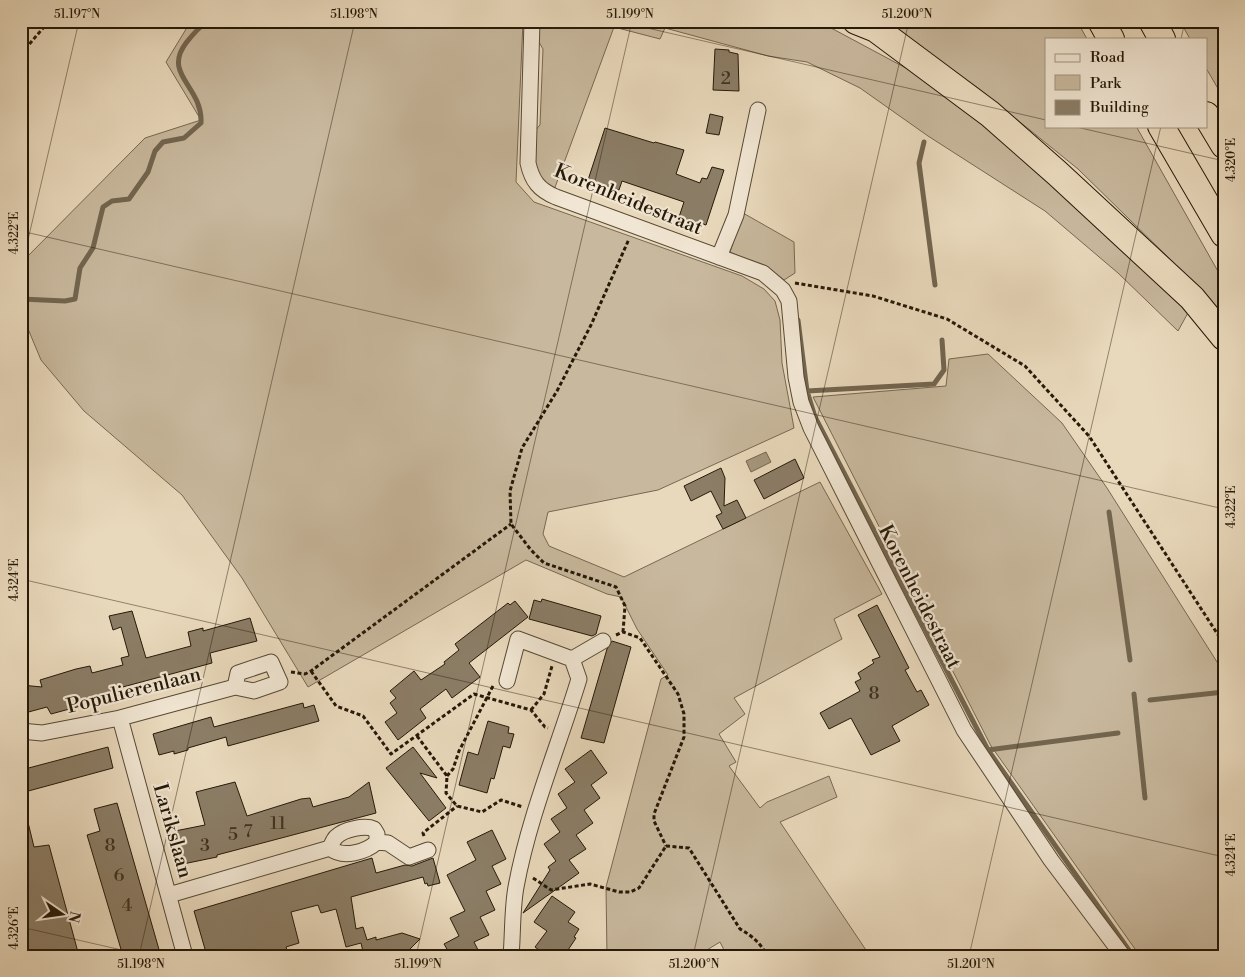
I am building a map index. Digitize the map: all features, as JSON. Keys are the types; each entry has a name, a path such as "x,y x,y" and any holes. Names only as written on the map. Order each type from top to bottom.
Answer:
{"highway":[{"path":"1101,21 1110,38"},
{"path":"1152,21 1161,38"},
{"path":"869,24 990,114 1057,172 1192,298 1224,338"},
{"path":"1208,118 1224,146"},
{"path":"1162,128 1224,234"}],"street":[{"name":"Korenheidestraat","path":"532,21 528,164 533,180 546,193 762,273 783,290 789,300 796,377 801,402 810,428 964,730 1051,860 1123,956"},
{"name":"Korenheidestraat","path":"719,257 736,216 758,110"},
{"path":"507,681 518,639 572,659"},
{"path":"572,659 603,641"},
{"path":"511,956 516,889 520,869 535,810 563,732 579,679 572,659"},
{"name":"Populierenlaan","path":"21,741 42,733 120,718 234,687"},
{"name":"Larikslaan","path":"120,718 186,956"},
{"name":"Populierenlaan","path":"21,731 42,733"},
{"path":"169,894 330,848 336,837 344,832 369,827 378,834 377,842 369,849 350,853 336,852 330,848"},
{"path":"377,842 388,843 409,857 428,850"}],"path":[{"path":"21,54 50,21"},
{"path":"635,226 591,326 557,391 522,448 510,491 511,524 531,550 544,563 616,587 625,606 623,632 640,638 678,694 684,714 684,737 654,814 654,821 666,846"},
{"path":"775,282 807,284 873,296 947,319 1025,366 1089,436 1224,644"},
{"path":"511,524 311,670 336,706 363,716 391,754 474,694 531,710 545,728 563,732"},
{"path":"531,710 544,694 552,666 572,659"},
{"path":"486,697 459,751 453,769 447,776 446,793 457,806 482,812 501,800 535,810"},
{"path":"417,736 447,776"},
{"path":"428,850 423,833 457,806"},
{"path":"520,869 551,890 590,884 619,892 630,892 639,888 666,846"},
{"path":"666,846 689,848 740,929 762,946 768,956"}],"green space":[{"path":"191,21 523,21 516,182 534,202 742,276 764,289 775,301 780,320 782,363 794,428 658,490 548,512 543,534 549,546 624,577 820,482 882,594 834,619 842,639 734,698 745,714 719,734 736,762 729,766 760,808 767,802 829,776 837,797 780,822 870,956 727,956 720,942 697,956 607,956 606,887 661,679 668,675 637,629 621,597 607,594 526,560 308,687 242,578 182,495 84,411 41,360 21,312 21,263 145,138 201,120 166,62"},
{"path":"536,21 811,21 833,29 917,74 1048,176 1189,311 1178,331 1118,273 1045,211 928,136 860,88 807,62 768,56 665,28 660,39 614,27 554,190 538,178 532,158 532,143 536,130 540,125 543,49 537,39"},
{"path":"895,21 1077,21 1086,38 1045,38 1045,128 1137,128 1224,282 1224,322 1176,265 1078,169 978,88 898,34"},
{"path":"1180,21 1224,21 1224,99 1208,71 1208,38 1189,38"},
{"path":"743,213 794,242 795,273 784,280 772,271 730,252"},
{"path":"988,354 1062,423 1107,488 1224,673 1224,956 1140,956 991,746 813,397 946,386 949,359"}],"shaded area":[{"path":"766,452 771,462 751,472 746,461"}],"building":[{"path":"715,49 729,50 729,52 738,54 739,91 713,90"},
{"path":"710,114 723,117 719,135 706,133"},
{"path":"605,128 684,150 676,174 700,183 702,178 707,179 712,167 724,170 706,225 679,217 684,202 622,181 619,190 588,180"},
{"path":"795,459 804,478 764,499 754,480"},
{"path":"721,468 725,478 724,506 737,500 746,518 723,529 716,516 722,513 711,491 691,501 684,486"},
{"path":"542,599 601,616 596,634 592,636 529,619 534,600 541,602"},
{"path":"515,601 528,617 469,663 480,677 452,698 446,689 420,709 426,718 398,740 385,722 397,713 390,703 396,698 390,691 414,671 421,680 445,664 444,662 459,650 455,644 508,603 510,605"},
{"path":"877,605 909,668 905,670 917,692 921,690 929,705 892,726 900,741 871,755 851,718 829,729 820,713 860,691 855,682 861,679 858,673 874,663 872,660 880,657 858,615"},
{"path":"132,611 146,658 191,646 188,632 203,628 203,631 250,618 257,641 210,653 212,663 119,688 121,695 51,714 47,707 21,714 21,685 42,687 40,680 76,669 90,666 92,673 123,665 121,658 129,656 121,627 113,630 109,616"},
{"path":"612,641 631,647 604,743 581,738 607,649"},
{"path":"303,703 304,708 314,705 319,721 228,746 226,737 174,754 174,751 159,755 153,734 211,717 214,727"},
{"path":"488,721 509,727 508,733 514,734 510,748 503,746 494,779 491,778 487,793 459,785 468,752 478,755"},
{"path":"108,747 113,768 21,793 21,770"},
{"path":"413,747 437,778 420,773 446,808 429,821 386,768"},
{"path":"591,750 607,773 591,785 600,798 584,810 593,823 576,835 586,849 569,860 579,873 523,913 550,870 548,867 556,861 544,844 560,832 551,819 567,808 558,794 575,782 565,769"},
{"path":"235,782 247,816 301,799 310,798 313,807 349,797 369,782 376,813 217,855 217,857 183,864 175,831 205,825 196,792"},
{"path":"117,803 160,953 150,956 123,956 87,835 100,831 94,809"},
{"path":"26,814 34,847 49,845 79,956 21,956 21,815"},
{"path":"492,830 506,859 492,866 501,884 486,891 495,910 480,917 489,935 474,942 481,956 451,956 444,944 459,936 450,918 465,911 447,875 476,860 467,842"},
{"path":"372,858 376,873 405,865 412,866 433,858 440,883 428,886 427,883 425,884 423,877 351,897 356,929 363,927 367,940 376,937 376,940 402,933 420,939 403,956 364,956 361,943 346,947 336,909 321,913 318,905 291,912 299,943 286,947 289,956 207,956 194,911"},
{"path":"552,896 575,912 568,922 579,929 574,937 576,938 564,956 547,956 535,947 547,931 534,922"}],"waterway":[{"path":"21,299 65,301 75,299 80,268 93,248 103,207 112,201 129,199 148,172 155,151 163,142 184,138 201,123 200,110 196,99 178,64 180,54 186,43 208,21"},
{"path":"924,142 919,163 935,285"},
{"path":"798,320 807,391 815,417 988,750 1133,956"},
{"path":"807,391 934,384 944,370 942,340"},
{"path":"1109,512 1130,660"},
{"path":"1150,700 1224,692"},
{"path":"1134,694 1145,798"},
{"path":"988,750 1118,733"}]}
